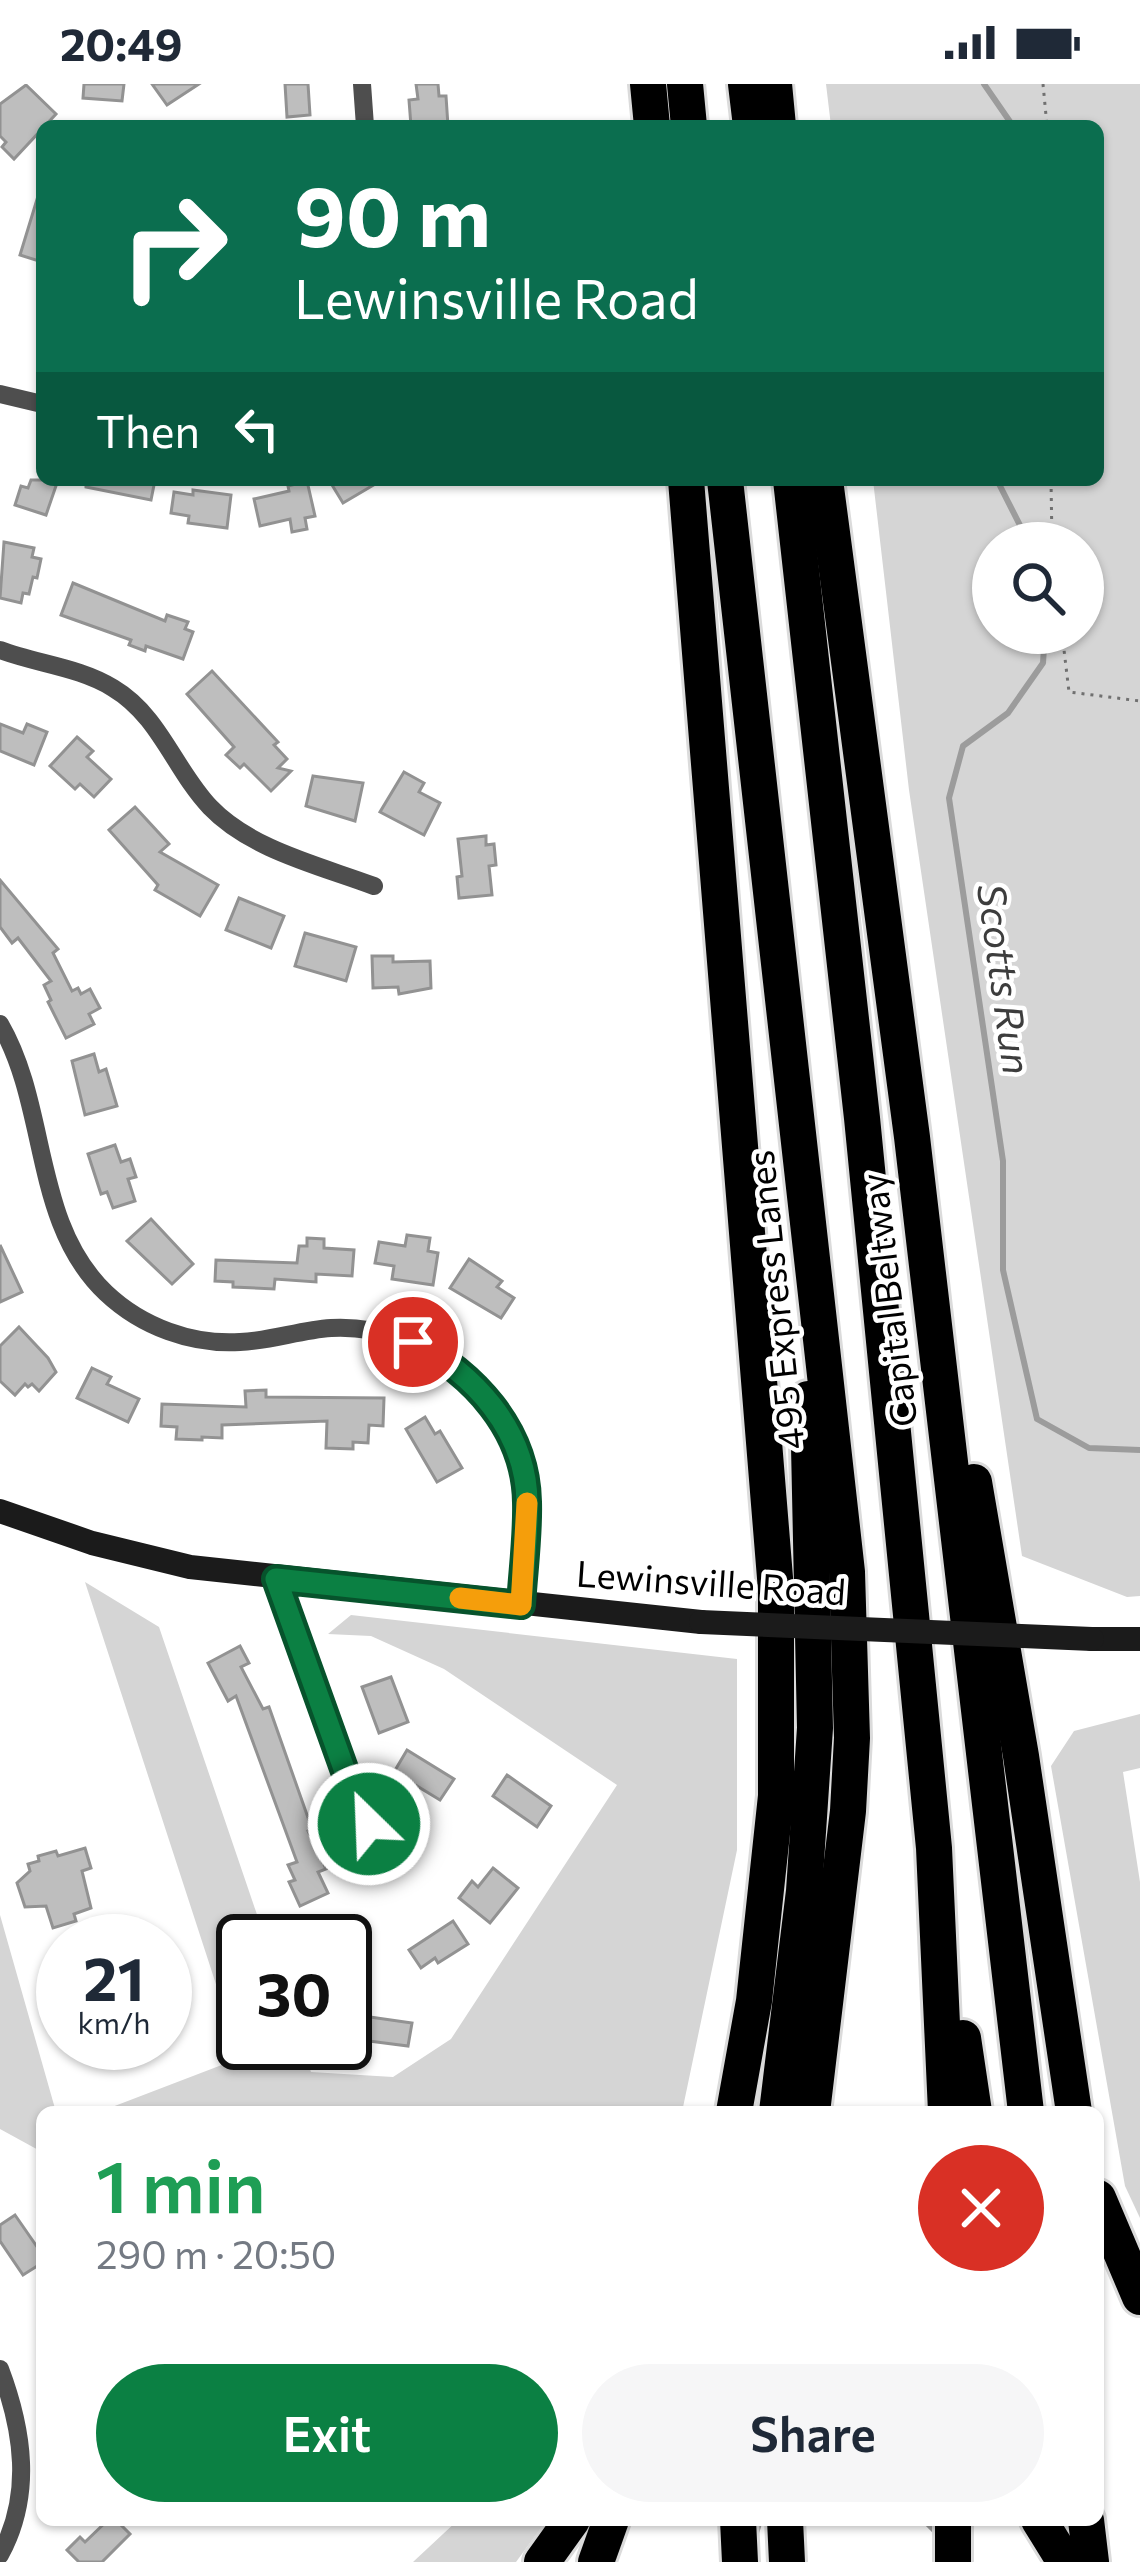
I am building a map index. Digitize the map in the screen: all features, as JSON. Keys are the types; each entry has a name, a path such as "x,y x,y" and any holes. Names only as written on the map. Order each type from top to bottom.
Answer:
{"highway":[{"path":"647,84 651,120"},
{"path":"685,84 688,120"},
{"path":"746,84 750,120"},
{"path":"774,84 777,120"},
{"path":"686,486 776,1590 774,1817 754,2002 735,2106"},
{"name":"495 Express Lanes","path":"726,486 845,1551 851,1662 846,1831 813,2106"},
{"path":"792,486 862,1118 934,1848 973,2106"},
{"name":"Capital Beltway","path":"826,486 913,1137 1025,2106"},
{"path":"913,1137 1002,1636 1073,2106"},
{"path":"778,2106 804,1891 814,1728 802,1162"},
{"path":"934,1848 946,2106"},
{"path":"1104,2212 1140,2297"},
{"path":"542,2562 568,2526"},
{"path":"596,2562 608,2526"},
{"path":"738,2526 740,2562"},
{"path":"785,2526 787,2562"},
{"path":"952,2526 953,2562"},
{"path":"1048,2526 1083,2548"}],"main road":[{"name":"Lewinsville Road","path":"0,1511 147,1558 276,1579 700,1622 1140,1639"}],"street":[{"path":"362,84 365,120"},
{"path":"0,394 36,403"},
{"path":"0,650 111,686 153,723 193,785 229,824 253,839 374,886"},
{"path":"0,1024 22,1071 61,1225 87,1273 131,1313 158,1328 214,1342 332,1328 388,1334 439,1356 483,1394 514,1444 527,1498 521,1605"},
{"path":"276,1579 356,1802 395,1851"},
{"path":"0,2369 32,2469 0,2555"}],"path":[{"path":"1043,84 1046,120"},
{"path":"1051,486 1052,522"},
{"path":"1064,654 1069,692 1140,701"}],"shaded area":[{"path":"826,84 1140,84 1140,1596 1127,1597 1022,1556 909,790 874,486 1104,486 1104,120 830,120"},
{"path":"85,1582 159,1627 257,1914 216,1914 216,1984"},
{"path":"351,1615 737,1659 737,1850 683,2106 115,2106 216,2067 393,2077 451,2039 617,1785 444,1669 371,1636 328,1634"},
{"path":"1140,1714 1140,1768 1123,1772 1140,1882 1140,2218 1125,2186 1051,1766 1074,1731"},
{"path":"0,1915 36,2042 36,2070 44,2070 54,2106 36,2106 36,2149 0,2129"},
{"path":"452,2526 543,2526 516,2562 413,2562"}],"building":[{"path":"84,84 124,84 122,101 83,98"},
{"path":"152,84 199,84 167,105"},
{"path":"285,84 308,84 310,115 287,117"},
{"path":"416,84 438,84 439,96 446,96 448,120 411,120 409,100 418,99"},
{"path":"26,85 56,114 50,120 36,120 36,135 14,159 2,147 6,142 0,136 0,104"},
{"path":"36,203 36,260 20,255"},
{"path":"31,480 36,480 36,486 56,486 46,515 15,505 21,486 28,488"},
{"path":"86,486 154,486 151,500"},
{"path":"288,486 308,486 315,516 305,518 307,529 292,532 290,519 260,526 254,499 289,491"},
{"path":"333,486 372,486 343,503"},
{"path":"193,490 231,495 227,528 188,523 189,516 171,513 174,492 193,495"},
{"path":"4,542 34,548 32,557 41,559 37,578 33,577 21,603 0,598"},
{"path":"73,583 165,621 167,615 188,622 185,629 193,632 183,659 146,646 145,651 129,645 131,640 61,615"},
{"path":"212,671 278,742 274,745 287,759 278,768 291,771 271,791 244,764 240,768 226,755 234,747 187,694"},
{"path":"0,724 23,733 27,724 47,732 34,765 0,751"},
{"path":"77,737 93,751 87,757 111,779 94,797 80,784 75,789 50,766"},
{"path":"404,772 424,783 419,792 440,803 424,835 380,812"},
{"path":"313,776 363,783 355,821 306,806"},
{"path":"135,807 169,844 160,852 218,885 200,916 155,890 158,885 109,830"},
{"path":"486,836 486,845 494,844 496,865 489,866 492,895 459,898 458,839"},
{"path":"0,880 58,949 53,953 72,991 78,988 81,994 90,989 100,1008 89,1014 94,1024 66,1038 48,1002 44,985 51,981 18,938 12,943 0,927"},
{"path":"239,898 284,916 271,948 226,930"},
{"path":"305,933 356,947 346,981 295,966"},
{"path":"372,956 393,956 393,962 430,961 431,988 399,994 398,987 373,988"},
{"path":"94,1054 99,1072 106,1069 117,1106 85,1115 72,1061"},
{"path":"115,1145 121,1162 130,1159 136,1177 128,1179 135,1201 113,1208 107,1192 101,1194 88,1154"},
{"path":"151,1219 193,1264 172,1284 127,1241"},
{"path":"407,1235 430,1238 428,1251 438,1253 433,1285 392,1279 394,1266 375,1263 379,1242 405,1246"},
{"path":"307,1238 324,1239 324,1248 354,1250 352,1276 316,1274 316,1282 275,1279 274,1289 215,1281 216,1260 297,1263 299,1246 307,1246"},
{"path":"0,1245 22,1292 0,1302"},
{"path":"469,1259 502,1281 497,1287 514,1298 501,1318 450,1288"},
{"path":"19,1327 56,1372 39,1391 25,1384 15,1395 0,1381 0,1346"},
{"path":"92,1368 111,1377 107,1384 139,1399 128,1422 77,1398"},
{"path":"266,1390 266,1397 384,1398 383,1426 369,1425 368,1443 353,1442 353,1449 326,1448 327,1421 222,1425 222,1438 202,1440 176,1439 177,1427 161,1426 162,1404 246,1407 245,1391"},
{"path":"425,1417 435,1434 440,1431 462,1468 437,1482 406,1429"},
{"path":"240,1646 249,1663 241,1667 263,1709 269,1707 312,1829 308,1831 326,1869 318,1872 328,1893 300,1906 289,1882 295,1880 288,1865 297,1862 236,1696 228,1701 208,1663"},
{"path":"391,1677 408,1722 379,1733 362,1687"},
{"path":"407,1750 454,1779 440,1800 394,1772"},
{"path":"507,1775 551,1806 537,1827 493,1796"},
{"path":"85,1848 91,1868 82,1871 91,1908 49,1914 46,1906 25,1907 17,1883 30,1871 28,1864 56,1851 58,1856"},
{"path":"493,1868 518,1888 490,1923 459,1898 472,1881 478,1887"},
{"path":"453,1921 468,1944 421,1968 409,1950"},
{"path":"372,2017 412,2023 408,2046 372,2041"},
{"path":"15,2215 36,2245 36,2267 23,2275 0,2241 0,2225"},
{"path":"102,2526 122,2526 130,2534 102,2562 79,2562 67,2550 80,2537 85,2542"}],"waterway":[{"name":"Scotts Run","path":"984,84 1009,120"},
{"name":"Scotts Run","path":"1000,486 1018,522"},
{"name":"Scotts Run","path":"1044,654 1043,663 1008,713 963,746 949,798 1003,1161 1003,1270 1037,1419 1089,1448 1140,1450"},
{"path":"755,2536 758,2526"},
{"name":"Scotts Run","path":"930,2526 941,2537"}],"slow traffic":[{"path":"460,1598 521,1605 527,1503"}],"route":[{"path":"369,1824 356,1802 276,1579 521,1605 527,1498 514,1444 501,1418 462,1372 413,1342"}]}
